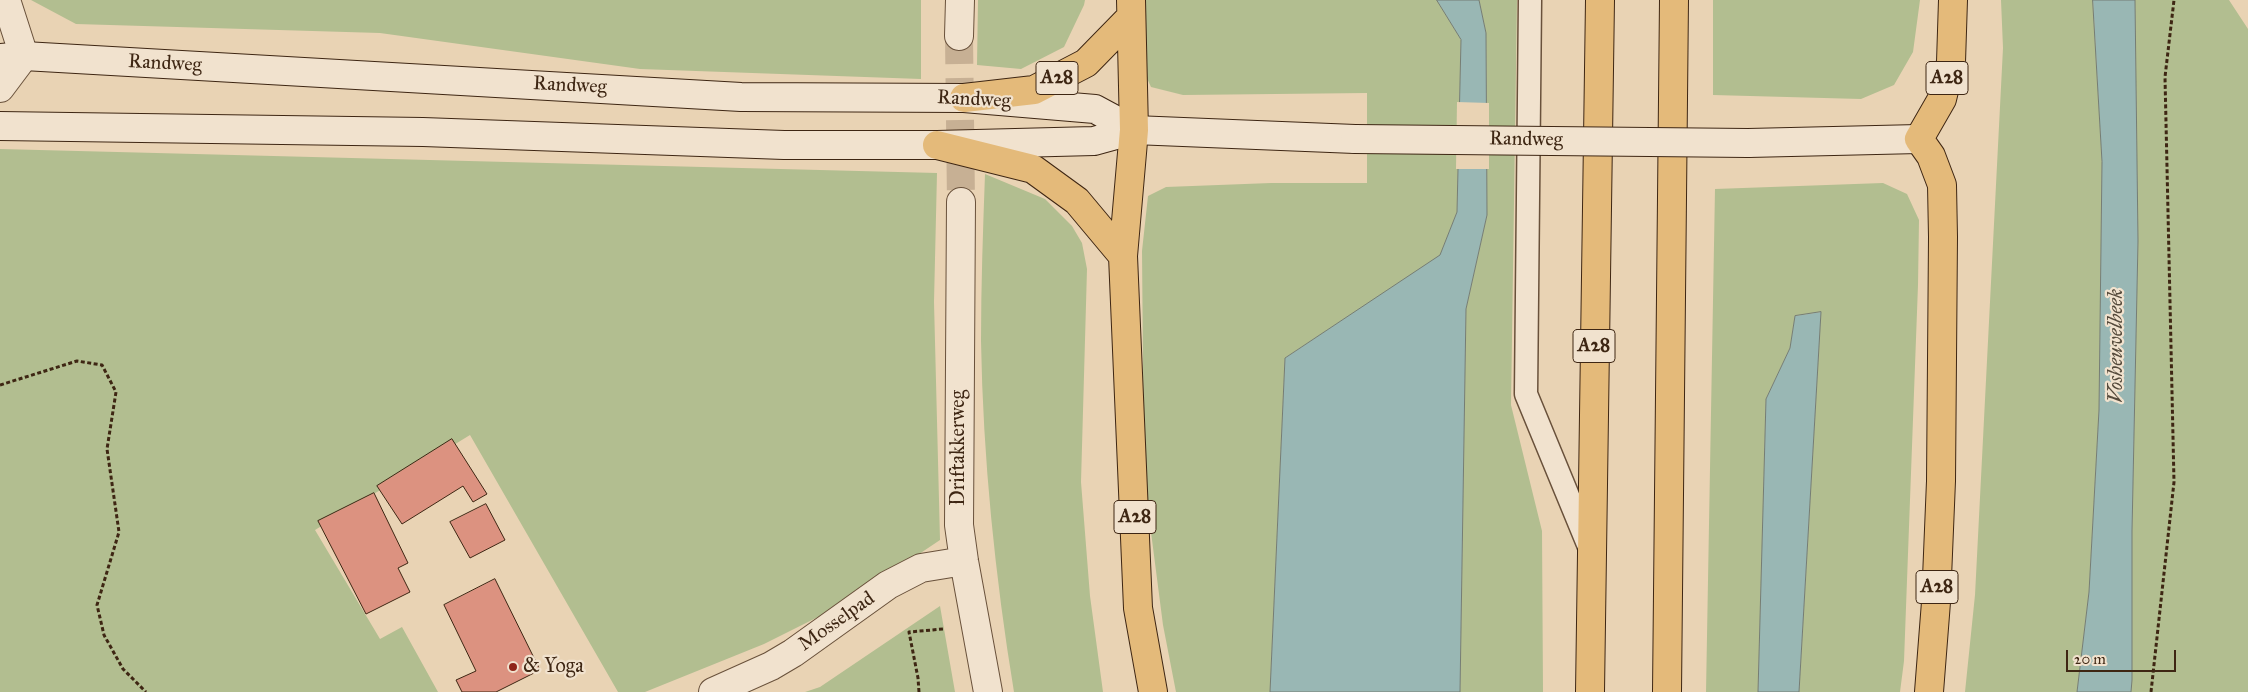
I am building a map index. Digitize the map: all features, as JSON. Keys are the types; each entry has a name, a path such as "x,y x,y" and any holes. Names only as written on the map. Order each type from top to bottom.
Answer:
{"highway":[{"name":"A28","path":"1590,692 1600,0"},
{"path":"1667,692 1674,0"},
{"name":"A28","path":"1928,692 1936,602 1941,481 1943,236 1942,185 1932,156 1918,139 1942,99 1951,62 1953,0"},
{"name":"A28","path":"964,98 1034,90 1086,63 1131,9"},
{"name":"A28","path":"1131,9 1134,130 1123,256 1138,608 1153,692"},
{"path":"938,145 1033,169 1077,201 1123,256"}],"main road":[{"path":"0,88 12,57 6,0"},
{"path":"959,36 960,0"},
{"name":"Randweg","path":"12,57 741,97 964,98 1095,109 1134,130"},
{"name":"Randweg","path":"0,126 413,132 784,145 938,145 1094,141 1134,130 1355,139 1748,142 1918,139"},
{"name":"Driftakkerweg","path":"960,202 959,500 964,561 988,692"},
{"name":"Mosselpad","path":"713,692 759,672 793,653 888,585 921,568 964,561"}],"lane":[{"path":"1530,0 1526,394 1592,553"}],"path":[{"path":"2151,692 2174,482 2165,77 2174,0"},
{"path":"0,385 77,361 102,365 116,392 107,450 119,532 97,605 104,635 123,669 146,692"},
{"path":"919,692 909,632 975,625"}],"green space":[{"path":"31,0 921,0 921,79 640,69 380,33 76,24"},
{"path":"978,0 1085,0 1064,47 1021,69 977,65"},
{"path":"1140,0 1437,0 1461,40 1457,212 1440,256 1285,358 1270,692 1176,692 1163,625 1144,478 1142,251 1148,196 1166,187 1271,183 1367,183 1367,93 1183,95 1151,87 1139,61"},
{"path":"1479,0 1517,0 1511,405 1542,531 1543,692 1460,692 1466,309 1487,215 1486,33"},
{"path":"1713,0 1920,0 1913,52 1894,85 1861,99 1713,95"},
{"path":"2001,0 2093,0 2102,162 2099,410 2089,592 2077,692 1965,692 1975,595 2003,48"},
{"path":"2135,0 2229,0 2248,29 2248,692 2131,692 2138,241"},
{"path":"0,149 937,173 934,302 940,540 846,603 764,644 645,692 618,692 470,435 315,530 380,639 402,627 438,692 0,692"},
{"path":"985,174 1045,199 1072,226 1082,243 1087,269 1081,482 1090,596 1103,692 1014,692 1001,605 984,429 981,341"},
{"path":"1883,183 1907,194 1919,220 1904,661 1900,692 1799,692 1821,312 1795,316 1790,348 1766,399 1758,692 1706,692 1715,189"},
{"path":"940,606 955,692 805,692 820,687"}],"water":[{"path":"1437,0 1479,0 1486,33 1487,215 1466,309 1460,692 1270,692 1285,358 1440,255 1457,212 1461,40"},
{"name":"Vosheuvelbeek","path":"2093,0 2135,0 2138,241 2131,692 2077,692 2089,592 2099,410 2102,162"},
{"path":"1821,312 1799,692 1758,692 1766,399 1790,348 1795,316"}],"pier":[{"path":"1457,102 1489,103 1489,169 1456,169"}],"building":[{"path":"452,439 487,494 473,502 463,486 402,524 377,486"},
{"path":"374,493 408,563 398,568 410,592 366,614 318,521"},
{"path":"486,504 505,540 470,558 450,522"},
{"path":"495,579 540,670 496,692 462,692 456,680 476,671 444,605"}],"tunnel":[{"path":"959,36 961,202"}],"place":[{"name":"& Yoga","path":"513,667"}]}
